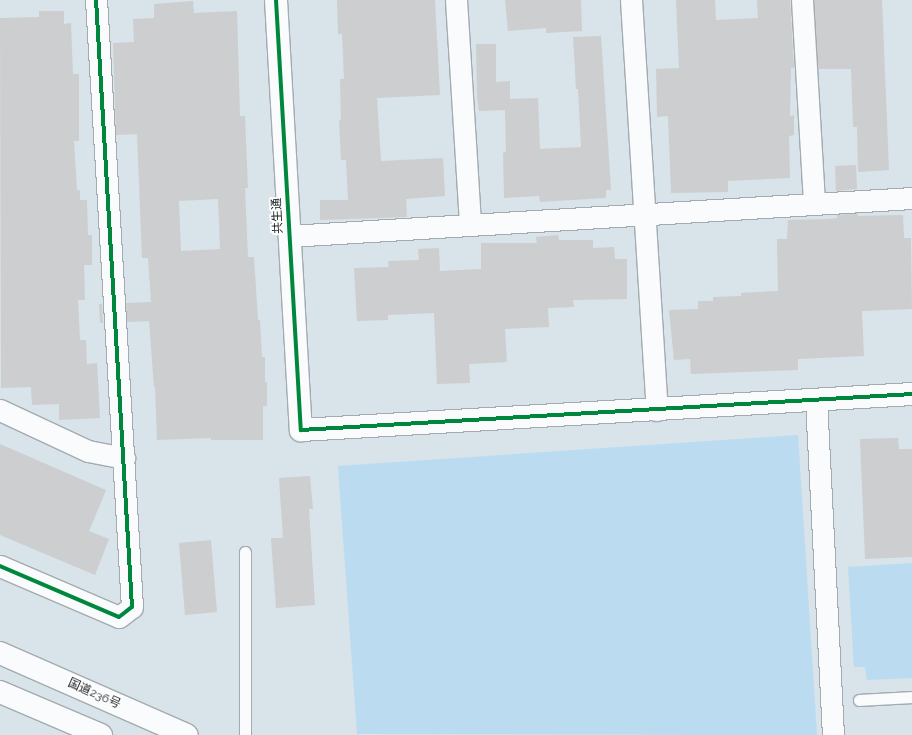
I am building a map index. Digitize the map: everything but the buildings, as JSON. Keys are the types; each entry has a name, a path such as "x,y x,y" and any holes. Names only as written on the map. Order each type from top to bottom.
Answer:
{"main road":[{"name":"共生通","path":"276,0 301,430 657,410"},
{"path":"657,410 912,394"},
{"name":"国道236号","path":"0,653 187,735"},
{"path":"0,692 101,735"}],"street":[{"path":"0,566 119,617 132,607 96,0"},
{"path":"456,0 470,225"},
{"path":"630,0 657,410"},
{"path":"802,0 814,203"},
{"path":"289,236 912,198"},
{"path":"816,400 833,735"},
{"path":"0,410 88,451 124,458"}],"lane":[{"path":"245,552 245,735"},
{"path":"859,700 912,696"}],"shaded area":[{"path":"798,435 817,735 357,734 338,466"},
{"path":"912,563 912,678 867,680 865,667 854,667 848,567"}],"cycle path":[{"path":"0,566 119,617 132,607 96,0"},
{"path":"276,0 301,430 912,394"}]}
